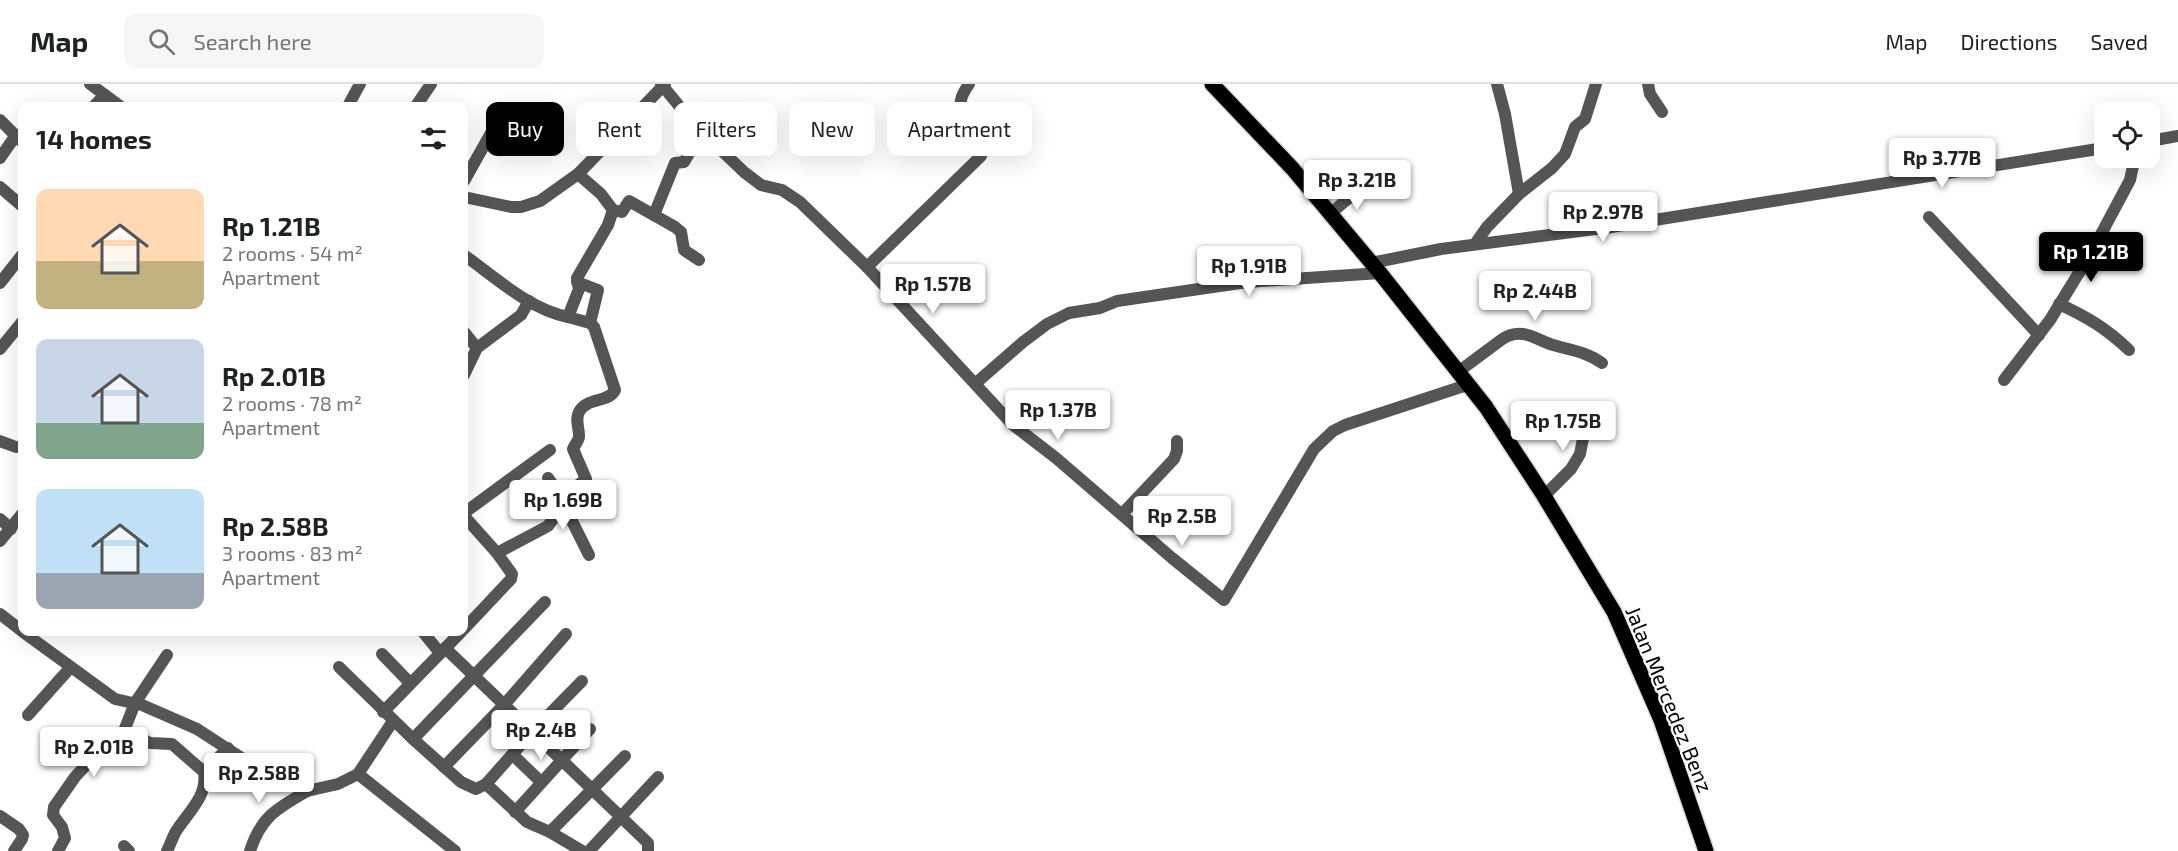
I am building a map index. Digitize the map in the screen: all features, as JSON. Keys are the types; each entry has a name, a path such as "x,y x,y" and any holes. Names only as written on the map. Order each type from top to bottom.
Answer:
{"main road":[{"name":"Jalan Mercedez Benz","path":"1212,84 1292,168 1376,268 1485,407 1544,496 1614,612 1661,720 1706,851"}],"street":[{"path":"350,102 360,84"},
{"path":"867,267 981,156 983,147 961,111 961,97 969,84"},
{"path":"1497,84 1505,114 1519,194"},
{"path":"1475,244 1487,227 1519,194 1552,168 1565,154 1575,128 1585,119 1596,84"},
{"path":"1648,84 1650,94 1662,112"},
{"path":"468,198 502,206 521,207 540,201 578,174 663,85 677,102"},
{"path":"418,102 426,86"},
{"path":"97,88 115,102"},
{"path":"0,120 18,138"},
{"path":"2160,141 2178,136"},
{"path":"0,158 18,140"},
{"path":"468,174 486,142"},
{"path":"976,383 1035,332 1069,313 1100,308 1116,301 1248,282 1376,268 1475,244 1611,227 2094,150"},
{"path":"654,215 675,163 684,163 688,156"},
{"path":"728,156 755,181 782,190 800,202 867,267 1012,424 1056,458 1224,600 1314,449 1323,440 1345,425 1467,385"},
{"path":"2004,380 2039,335 2091,254 2130,180 2133,168"},
{"path":"578,174 602,194 613,210 622,212 629,201 680,230 684,250 699,260"},
{"path":"1330,214 1364,184"},
{"path":"0,187 18,203"},
{"path":"568,317 579,289 578,276 608,225 613,210"},
{"path":"1929,217 2039,335"},
{"path":"468,258 529,301 553,313 590,323 596,329 615,392 587,404 579,412 577,424 579,436 573,449 586,479 561,501 548,526 497,553"},
{"path":"0,283 18,260"},
{"path":"578,282 598,290 590,323"},
{"path":"468,367 477,348 520,315 529,301"},
{"path":"2059,304 2091,319 2129,350"},
{"path":"0,349 18,327"},
{"path":"1458,372 1508,335 1516,334 1523,334 1587,354 1602,363"},
{"path":"468,337 477,348"},
{"path":"1544,496 1569,472 1578,458 1593,417"},
{"path":"0,441 16,447"},
{"path":"1122,514 1174,459 1177,441"},
{"path":"468,511 550,450"},
{"path":"549,478 589,555"},
{"path":"0,519 11,529"},
{"path":"0,541 18,519"},
{"path":"468,519 510,569 512,576 468,624"},
{"path":"413,739 545,602"},
{"path":"1,618 18,628"},
{"path":"444,767 503,706 566,634"},
{"path":"29,636 115,699 135,703 184,723 254,766 290,769 307,791"},
{"path":"427,636 474,676 648,843 648,851"},
{"path":"383,712 456,636"},
{"path":"382,654 410,682"},
{"path":"58,851 65,838 62,827 53,815 54,807 82,769 107,749 124,731 135,703 167,655"},
{"path":"339,667 383,712 444,767 473,789 479,789 486,784 532,732 582,681"},
{"path":"28,715 70,668"},
{"path":"250,851 259,829 274,810 307,791 338,784 358,774 393,721"},
{"path":"515,812 590,729"},
{"path":"124,731 150,743 172,744 204,772 205,782 201,794 176,831 167,851"},
{"path":"204,772 228,748"},
{"path":"513,755 541,782"},
{"path":"550,832 625,756"},
{"path":"358,774 455,851"},
{"path":"589,851 658,777"},
{"path":"486,784 526,822 550,832 582,851"},
{"path":"0,816 19,829 23,835 14,851"}]}
